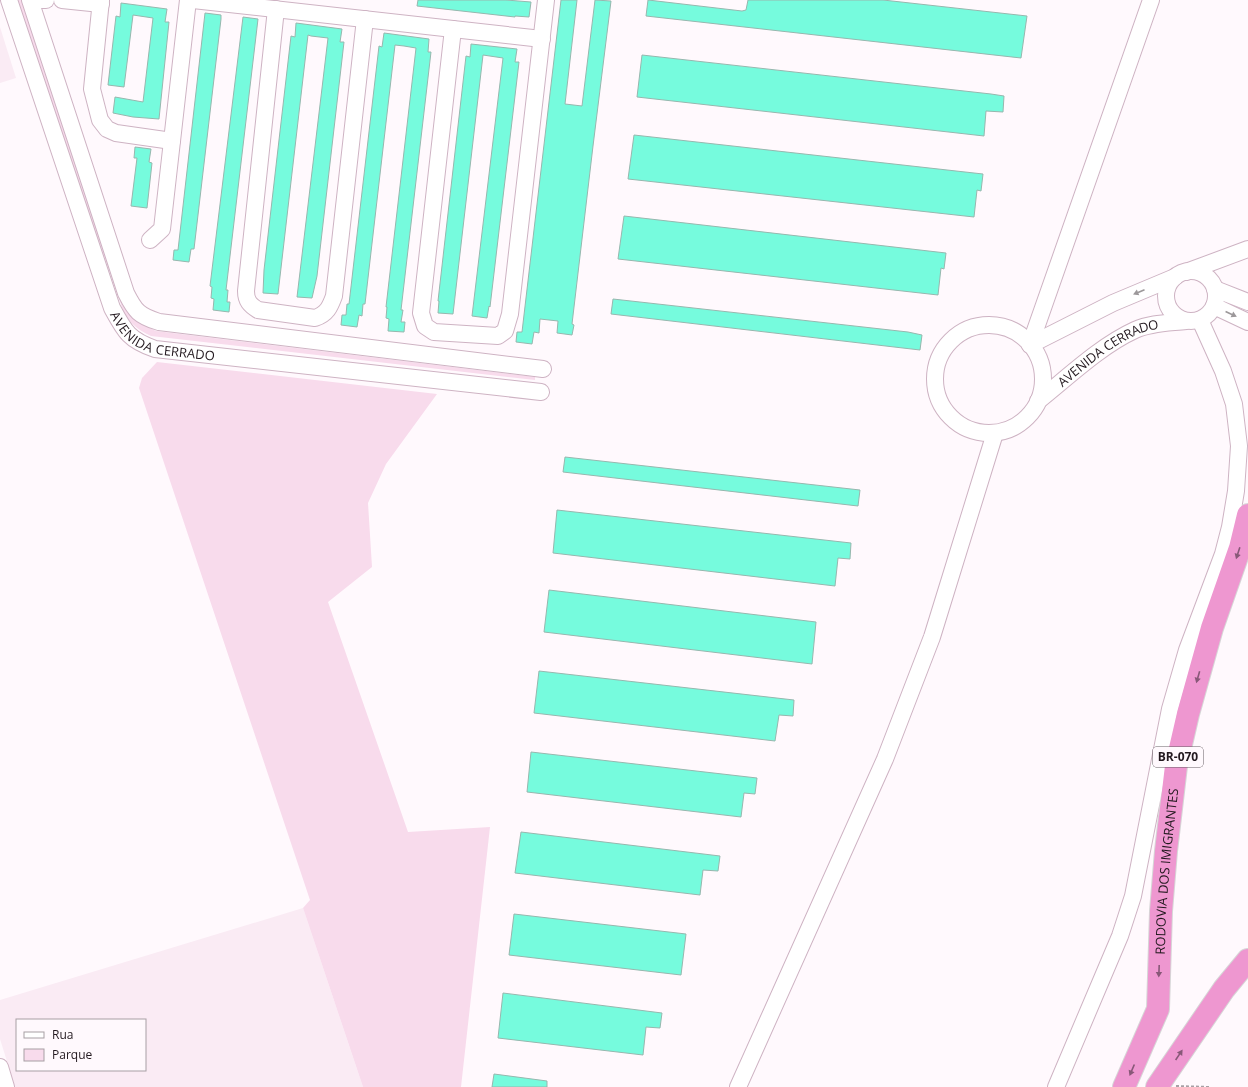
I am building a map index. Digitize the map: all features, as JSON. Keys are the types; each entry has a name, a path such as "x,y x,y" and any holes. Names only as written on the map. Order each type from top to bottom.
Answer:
{"highway":[{"name":"RODOVIA DOS IMIGRANTES","path":"1124,1087 1158,1009 1161,911 1176,766 1188,714 1210,635 1240,548 1248,515"},
{"path":"1157,1087 1224,989 1248,960"}],"street":[{"name":"AVENIDA CERRADO","path":"9,0 112,308 120,323 132,338 155,349 541,392"},
{"name":"AVENIDA CERRADO","path":"30,0 126,294 135,310 145,318 159,322 543,369"},
{"path":"39,0 46,0"},
{"path":"62,0 101,2 92,89 100,120 107,129 116,133 172,141"},
{"path":"150,240 162,229 188,0"},
{"path":"193,0 542,39"},
{"path":"453,29 421,313 425,326 434,332 498,336 505,331 510,314 546,0"},
{"path":"1030,345 1151,0"},
{"path":"276,9 246,299 258,310 315,318 323,315 330,308 334,296 365,19"},
{"path":"1030,345 1113,304 1178,275 1248,249"},
{"path":"1056,1087 1120,936 1133,896 1170,709 1187,650 1223,554 1230,527 1236,491 1240,446 1234,404 1223,370 1193,320 1210,313 1214,306 1211,271 1214,265 1226,257"},
{"path":"1178,275 1189,271 1198,272 1205,276 1213,286 1248,302"},
{"name":"AVENIDA CERRADO","path":"1178,275 1166,291 1166,299 1173,313 1193,320"},
{"path":"1214,306 1248,322"},
{"name":"AVENIDA CERRADO","path":"1038,402 1042,384 1041,366 1033,349 1021,336 1004,328 986,326 974,328 954,338 942,351 936,367 934,383 938,400 947,414 960,425 977,432 995,433 1013,427 1028,417 1038,402 1117,340 1136,330 1151,325 1193,320"},
{"path":"738,1087 885,759 932,637 995,433"},
{"path":"0,1067 6,1087"}],"path":[{"path":"1157,1087 1210,1087"}],"shaded area":[{"path":"0,27 16,78 0,83"},
{"path":"303,908 363,1087 15,1087 0,1039 0,1000"}],"green space":[{"path":"14,0 22,0 140,323 156,331 535,377 535,380 151,336 139,329 124,313"},
{"path":"157,362 437,394 386,464 368,503 372,567 328,602 408,832 490,827 461,1087 363,1087 303,908 310,900 139,388 142,378"}],"building":[{"path":"418,0 506,0 531,2 529,17 515,17 417,6"},
{"path":"561,0 577,0 565,104 582,106 595,0 611,1 572,324 574,325 572,335 557,333 558,321 540,319 539,333 534,332 532,344 516,342 517,332 522,332"},
{"path":"648,0 742,11 746,10 748,0 883,0 1027,16 1021,58 646,16"},
{"path":"121,3 167,9 165,22 169,22 159,119 133,117 113,113 115,97 143,102 153,18 133,15 124,87 108,85 116,16 120,17"},
{"path":"205,13 221,15 221,19 194,249 191,249 189,262 173,260 174,250 178,250"},
{"path":"243,17 258,19 226,290 228,290 227,302 230,302 229,312 213,310 214,299 211,298 212,287 210,286"},
{"path":"296,23 342,29 340,42 344,42 317,276 312,298 297,297 328,38 308,35 278,294 263,293 264,270 291,36 295,37"},
{"path":"384,33 429,39 428,52 431,52 401,310 403,310 401,322 405,322 404,332 388,331 389,319 386,318 386,307 416,48 395,45 365,304 363,304 362,316 359,315 357,327 341,325 342,315 346,315 347,304 349,304 379,46 382,47"},
{"path":"471,44 517,49 515,62 519,62 490,307 489,306 487,318 472,316 503,58 483,55 453,314 438,313 438,301 466,56 470,57"},
{"path":"642,55 1004,96 1003,112 986,111 984,136 637,97"},
{"path":"634,135 983,174 981,191 977,190 974,217 628,179"},
{"path":"135,147 151,149 149,162 152,163 147,208 131,206 137,158 134,158"},
{"path":"624,216 946,253 944,269 941,268 938,295 618,259"},
{"path":"613,299 908,332 922,335 920,350 611,314"},
{"path":"565,457 860,490 858,506 563,472"},
{"path":"557,510 851,543 850,559 838,558 835,586 553,553"},
{"path":"549,590 816,622 812,664 544,632"},
{"path":"539,671 794,700 793,716 779,715 775,741 534,713"},
{"path":"531,752 757,778 755,794 744,793 741,817 527,792"},
{"path":"521,832 720,856 718,871 703,870 700,895 515,873"},
{"path":"514,914 686,934 681,975 509,955"},
{"path":"503,993 662,1013 660,1028 646,1027 643,1055 498,1038"},
{"path":"494,1074 547,1081 547,1087 492,1087"}]}
